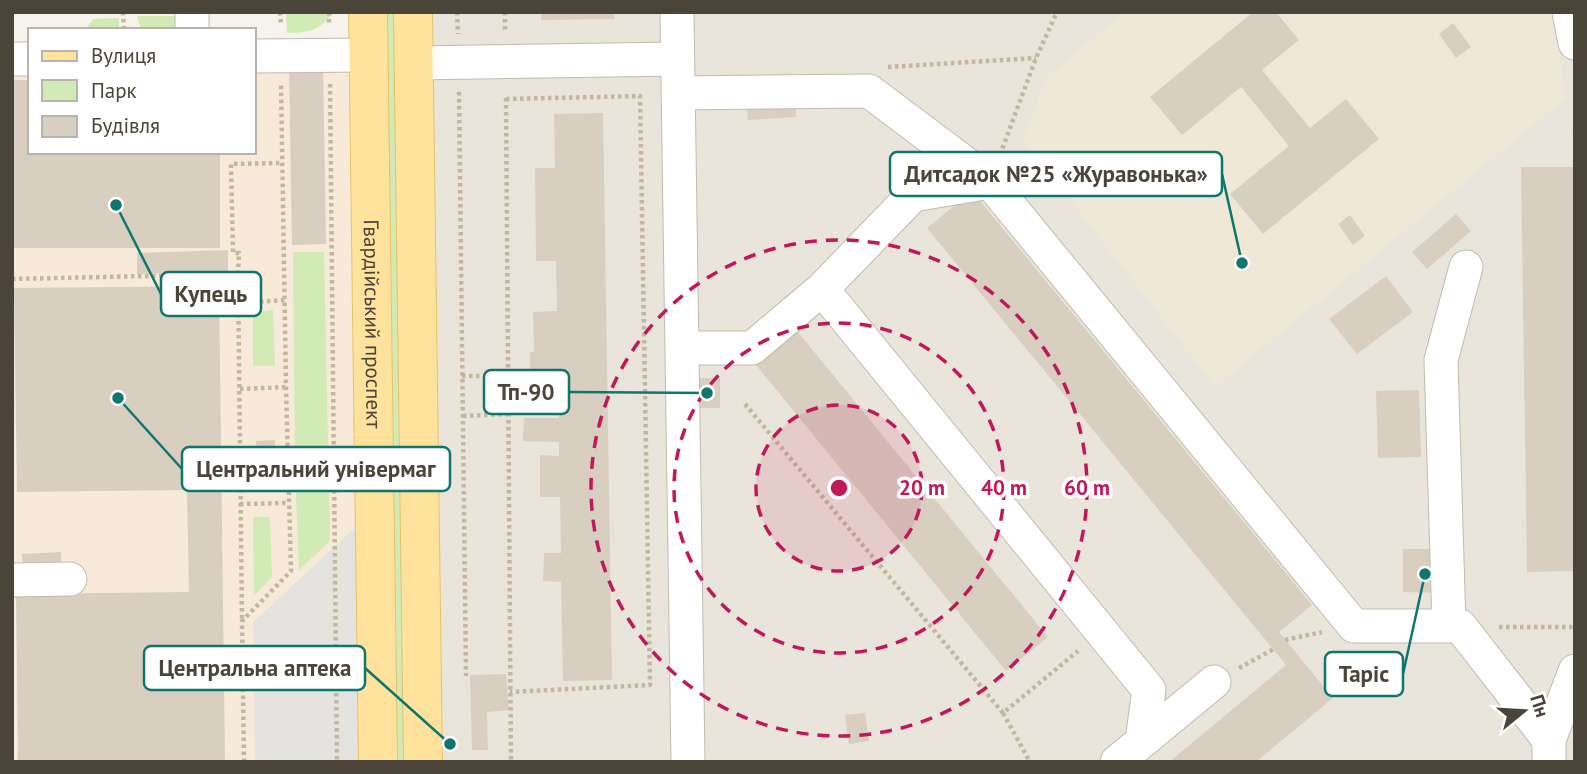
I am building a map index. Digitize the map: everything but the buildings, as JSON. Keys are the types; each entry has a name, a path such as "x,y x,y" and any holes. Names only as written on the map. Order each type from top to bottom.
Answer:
{"main road":[{"name":"Гвардійський проспект","path":"368,12 378,762"},
{"name":"Гвардійський проспект","path":"413,12 423,762"}],"lane":[{"path":"677,12 688,762"},
{"path":"1569,12 1575,43"},
{"path":"267,56 369,55"},
{"path":"414,64 677,60"},
{"path":"678,93 869,91 990,182 1354,626 1454,626"},
{"path":"682,348 752,348 822,289 913,195 990,182"},
{"path":"1466,267 1441,360 1454,626 1549,751"},
{"path":"822,289 1149,690 1130,751"},
{"path":"12,580 70,579"},
{"path":"1549,751 1575,671"},
{"path":"1130,751 1214,682"}],"path":[{"path":"242,621 291,571 282,163 267,56 281,12"},
{"path":"329,12 337,762"},
{"path":"457,12 467,676"},
{"path":"505,12 511,762"},
{"path":"990,182 1036,58 1057,12"},
{"path":"506,99 640,96 650,685 510,692"},
{"path":"244,762 239,253 233,253 231,164 282,163"},
{"path":"12,278 239,274"},
{"path":"239,303 285,300"},
{"path":"462,376 508,376"},
{"path":"240,389 286,387"},
{"path":"745,404 1003,713 1030,762"},
{"path":"463,416 508,414"},
{"path":"240,504 289,503"},
{"path":"1454,626 1575,627"},
{"path":"1003,713 1102,632"},
{"path":"1214,682 1273,649"}],"shaded area":[{"path":"432,12 1575,12 1575,762 443,762"},
{"path":"1124,12 1551,12 1556,18 1565,99 1215,387 1023,139 1046,78"},
{"path":"348,64 360,762 12,762 12,69 28,69 28,154 256,154 256,65"},
{"path":"357,526 358,762 255,762 253,622"}],"green space":[{"path":"286,12 334,12 313,30 287,33"},
{"path":"385,12 401,12 412,762 397,762"},
{"path":"137,16 186,16 187,28 140,28"},
{"path":"119,18 119,28 86,28 93,19"},
{"path":"293,252 324,252 330,541 299,570 295,469"},
{"path":"273,310 275,366 253,366 253,313"},
{"path":"253,517 270,517 272,577 254,596"}],"place":[{"name":"Купець","path":"116,205"},
{"name":"Дитсадок №25 «Журавонька»","path":"1242,263"},
{"name":"Тп-90","path":"707,393"},
{"name":"Центральний універмаг","path":"118,398"},
{"name":"Таріс","path":"1425,574"},
{"name":"Центральна аптека","path":"450,744"}]}
